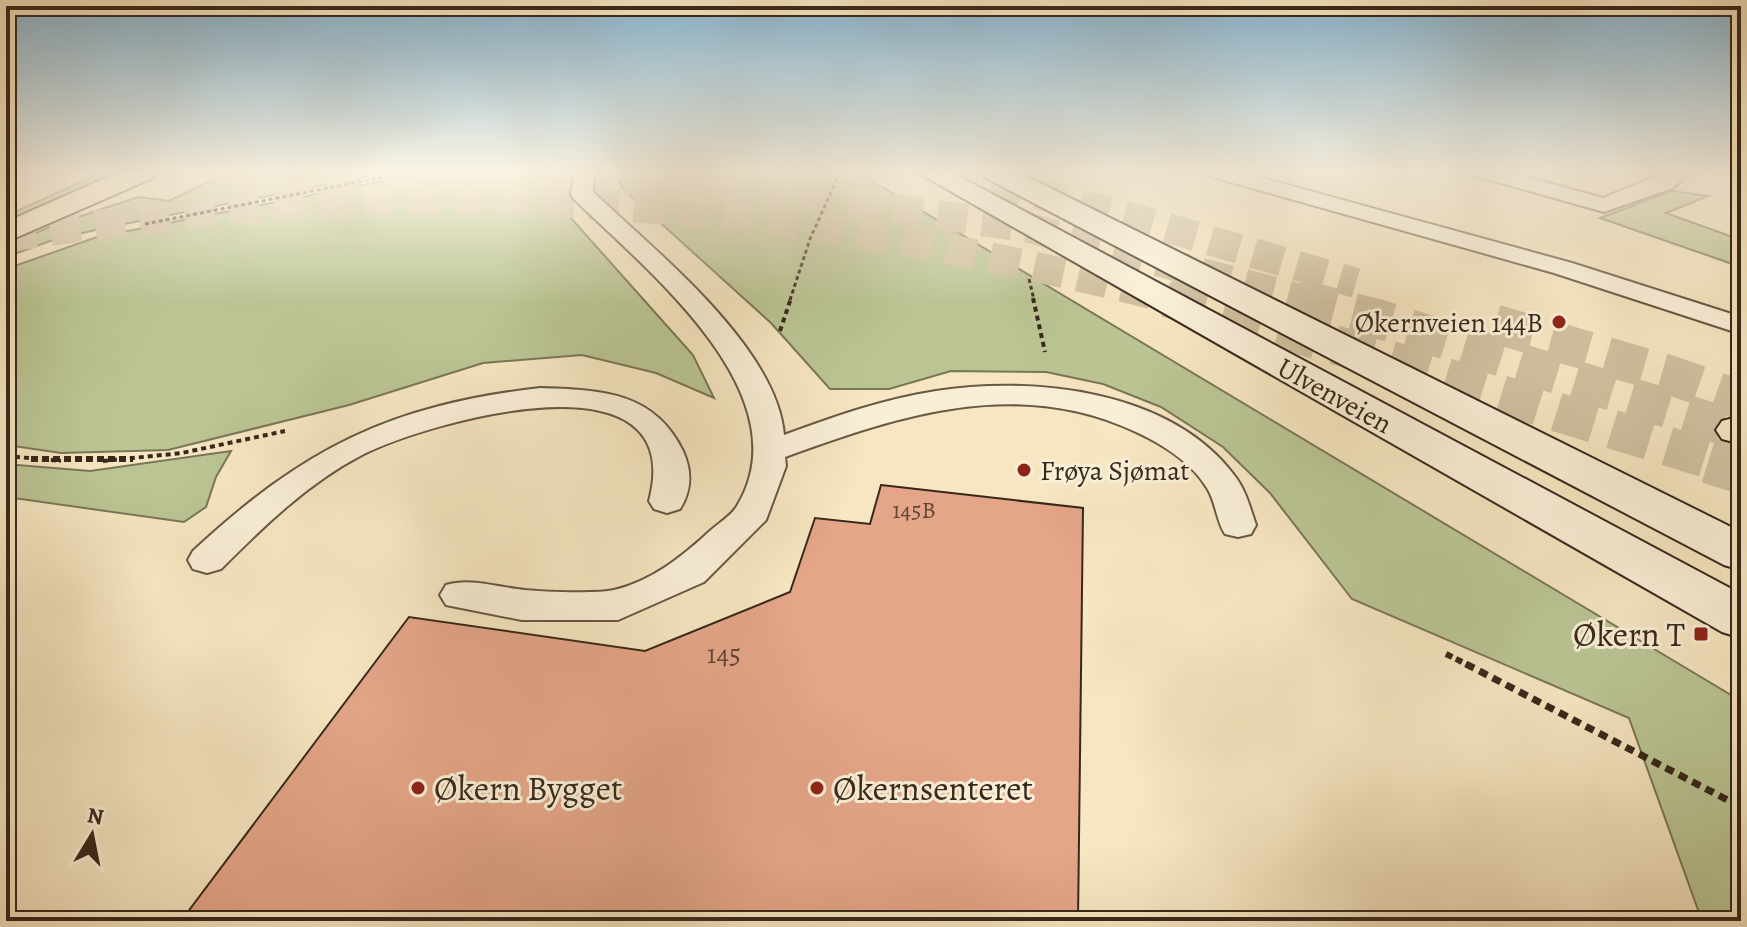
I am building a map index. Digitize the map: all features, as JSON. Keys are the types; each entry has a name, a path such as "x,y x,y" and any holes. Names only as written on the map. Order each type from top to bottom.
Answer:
{"highway":[{"path":"6,233 46,215"}],"main road":[{"name":"Ulvenveien","path":"1009,215 1741,618"},
{"name":"Ulvenveien","path":"1081,215 1741,553"}],"lane":[{"path":"460,595 522,605 618,605 690,572 753,512 769,466 766,410 732,347 684,293 604,215"},
{"path":"1372,215 1563,268 1741,326"},
{"path":"207,560 299,476 372,437 459,409 541,396 601,399 646,418 664,441 674,468 667,501"},
{"path":"768,452 878,414 937,400 1001,396 1064,401 1147,424 1192,451 1222,482 1238,525"}],"path":[{"path":"132,226 187,215"},
{"path":"776,344 821,215"},
{"path":"1029,274 1046,357 1064,401"},
{"path":"1446,654 1741,807"}],"green space":[{"path":"8,215 30,215 6,226"},
{"path":"83,215 169,215 53,240 6,257 6,246"},
{"path":"208,215 568,215 693,355 714,398 656,373 582,355 483,363 349,405 168,450 61,453 6,445 6,269 97,237"},
{"path":"652,215 929,215 1741,701 1741,921 1702,921 1629,718 1352,599 1270,493 1223,447 1161,407 1103,384 1046,372 951,371 889,389 830,389 771,323"},
{"path":"1607,215 1672,215 1741,240 1741,267 1600,218"},
{"path":"231,451 216,477 206,507 184,522 6,497 6,464 90,471"}],"building":[{"name":"Økernsenteret","path":"881,485 1083,508 1078,921 181,921 409,617 645,651 790,592 815,518 870,524"}],"tunnel":[{"path":"6,237 183,215"},
{"path":"721,215 909,242 999,259 1169,299"},
{"path":"941,215 1030,228 1305,300"},
{"path":"1122,215 1356,283"},
{"path":"1297,298 1378,319 1737,430"},
{"path":"1169,299 1175,300"},
{"path":"1169,299 1393,361 1715,461"},
{"path":"1495,324 1667,374 1741,400"},
{"path":"1709,459 1741,469"}],"place":[{"name":"Økernveien 144B","path":"1559,322"},
{"name":"Frøya Sjømat","path":"1024,470"},
{"name":"Økern T","path":"1701,634"},
{"name":"Økern Bygget","path":"418,788"},
{"name":"Økernsenteret","path":"817,788"}]}
